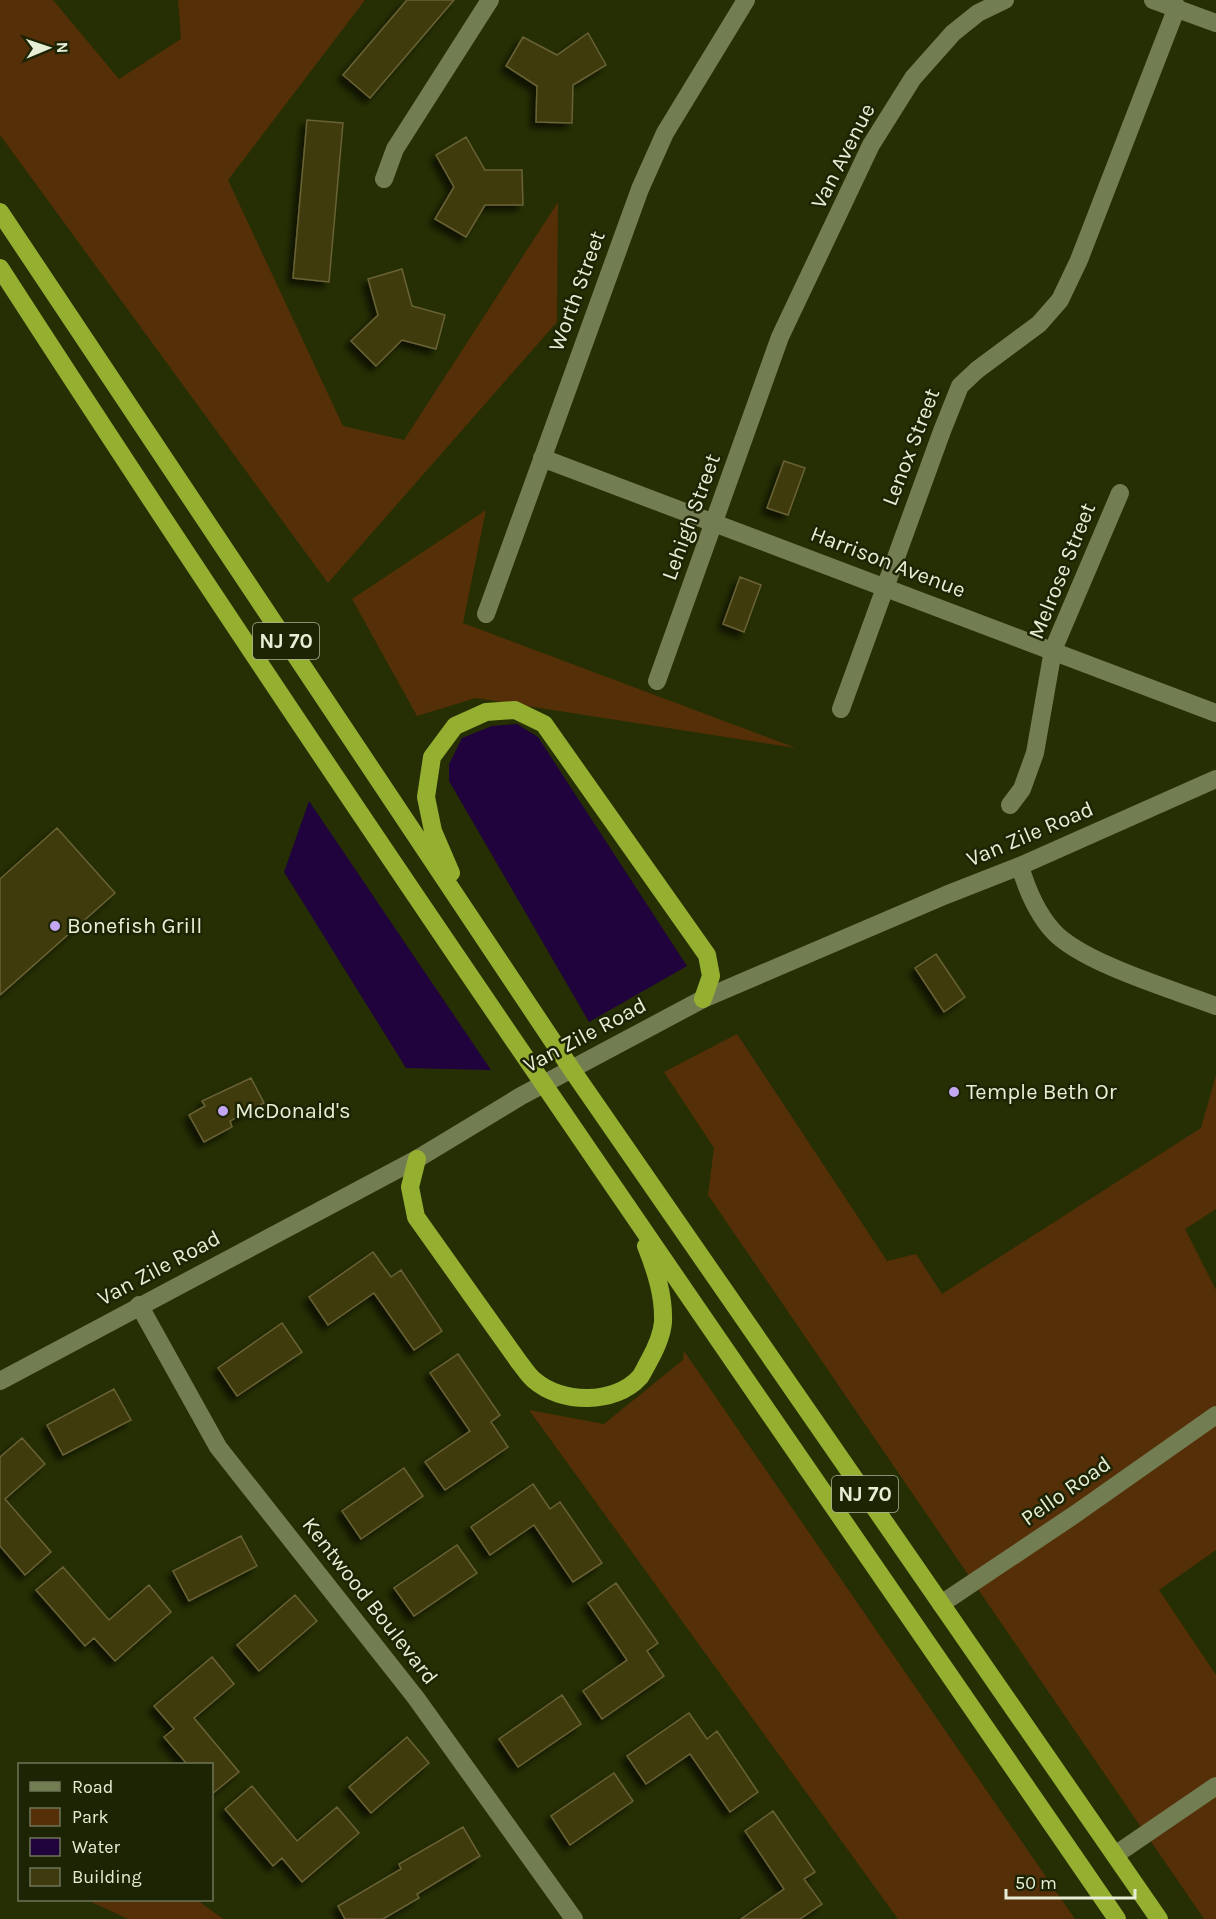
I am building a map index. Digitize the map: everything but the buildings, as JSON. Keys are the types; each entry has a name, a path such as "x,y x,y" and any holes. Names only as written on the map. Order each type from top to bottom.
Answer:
{"highway":[{"name":"NJ 70","path":"0,212 572,1070 1159,1919"},
{"name":"NJ 70","path":"0,268 125,461 543,1084 1117,1919"},
{"path":"468,914 433,831 426,797 432,757 455,726 486,712 515,710 544,724 707,955 711,976 703,999"},
{"path":"417,1159 410,1187 416,1217 519,1362 535,1381 557,1393 578,1398 603,1397 625,1388 640,1377 656,1349 663,1324 658,1276 636,1220"}],"street":[{"path":"384,179 395,149 490,0"},
{"name":"Worth Street","path":"486,614 640,189 665,133 747,0"},
{"name":"Van Avenue","path":"769,369 780,337 871,145 913,78 953,33 978,13 1005,0"},
{"path":"1153,0 1216,23"},
{"name":"Lenox Street","path":"841,709 960,386 977,370 1039,324 1060,300 1079,260 1177,7"},
{"name":"Lehigh Street","path":"657,681 769,369"},
{"name":"Harrison Avenue","path":"542,458 1216,713"},
{"name":"Melrose Street","path":"1010,805 1022,789 1035,753 1053,650 1120,493"},
{"name":"Van Zile Road","path":"0,1381 417,1159 543,1084 703,999 946,895 1020,866 1216,779"},
{"path":"1020,866 1031,899 1053,932 1072,947 1109,966 1216,1006"},
{"name":"Kentwood Boulevard","path":"139,1305 218,1447 416,1698 574,1919"},
{"name":"Pello Road","path":"942,1604 1216,1415"},
{"path":"1115,1855 1216,1786"}],"green space":[{"path":"0,0 53,0 119,79 181,39 178,0 365,0 228,180 343,426 404,440 558,202 557,322 328,583 0,135"},
{"path":"486,510 463,623 796,748 476,698 417,716 352,599"},
{"path":"737,1034 887,1261 916,1254 942,1294 1201,1128 1216,1075 1216,1209 1185,1229 1216,1290 1216,1550 1159,1590 1216,1675 1216,1919 1204,1919 708,1195 714,1148 664,1072"},
{"path":"684,1351 1075,1919 898,1919 529,1410 604,1424 683,1360"},
{"path":"89,1901 198,1901 223,1919 128,1919"}],"water":[{"path":"517,724 538,737 687,966 589,1022 449,781 449,764 462,738 492,726"},
{"path":"309,801 491,1070 406,1068 284,872"}],"place":[{"name":"Bonefish Grill","path":"55,926"},
{"name":"Temple Beth Or","path":"954,1092"},
{"name":"McDonald's","path":"223,1111"}]}
